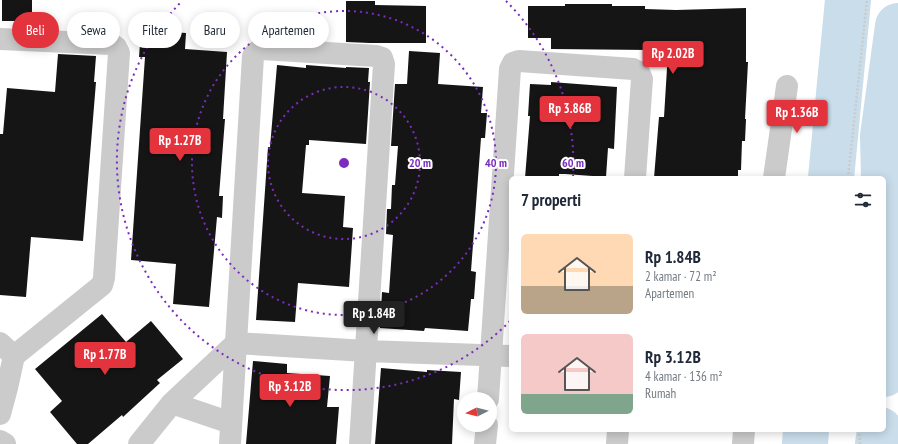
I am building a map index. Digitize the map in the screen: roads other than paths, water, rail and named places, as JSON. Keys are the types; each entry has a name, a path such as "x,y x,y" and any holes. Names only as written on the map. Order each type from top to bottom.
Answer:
{"street":[{"path":"0,39 111,44 116,47 119,53 104,278 102,285 7,349 7,388 0,414"},
{"path":"172,403 230,434 253,56 256,52 262,49 376,56 382,58 384,64 360,444"},
{"path":"490,392 501,356 510,69 513,63 519,61 633,69 639,72 642,79 635,176"},
{"path":"774,176 787,86"},
{"path":"139,444 172,403 236,343 366,351 501,356"},
{"path":"485,444 486,432"},
{"path":"617,444 618,432"},
{"path":"743,444 744,432"},
{"path":"0,441 5,444"}],"waterway":[{"path":"831,176 848,0"},
{"path":"884,176 883,136 898,26"},
{"path":"886,256 888,329 886,352"},
{"path":"805,444 806,432"},
{"path":"878,444 880,432"}]}
